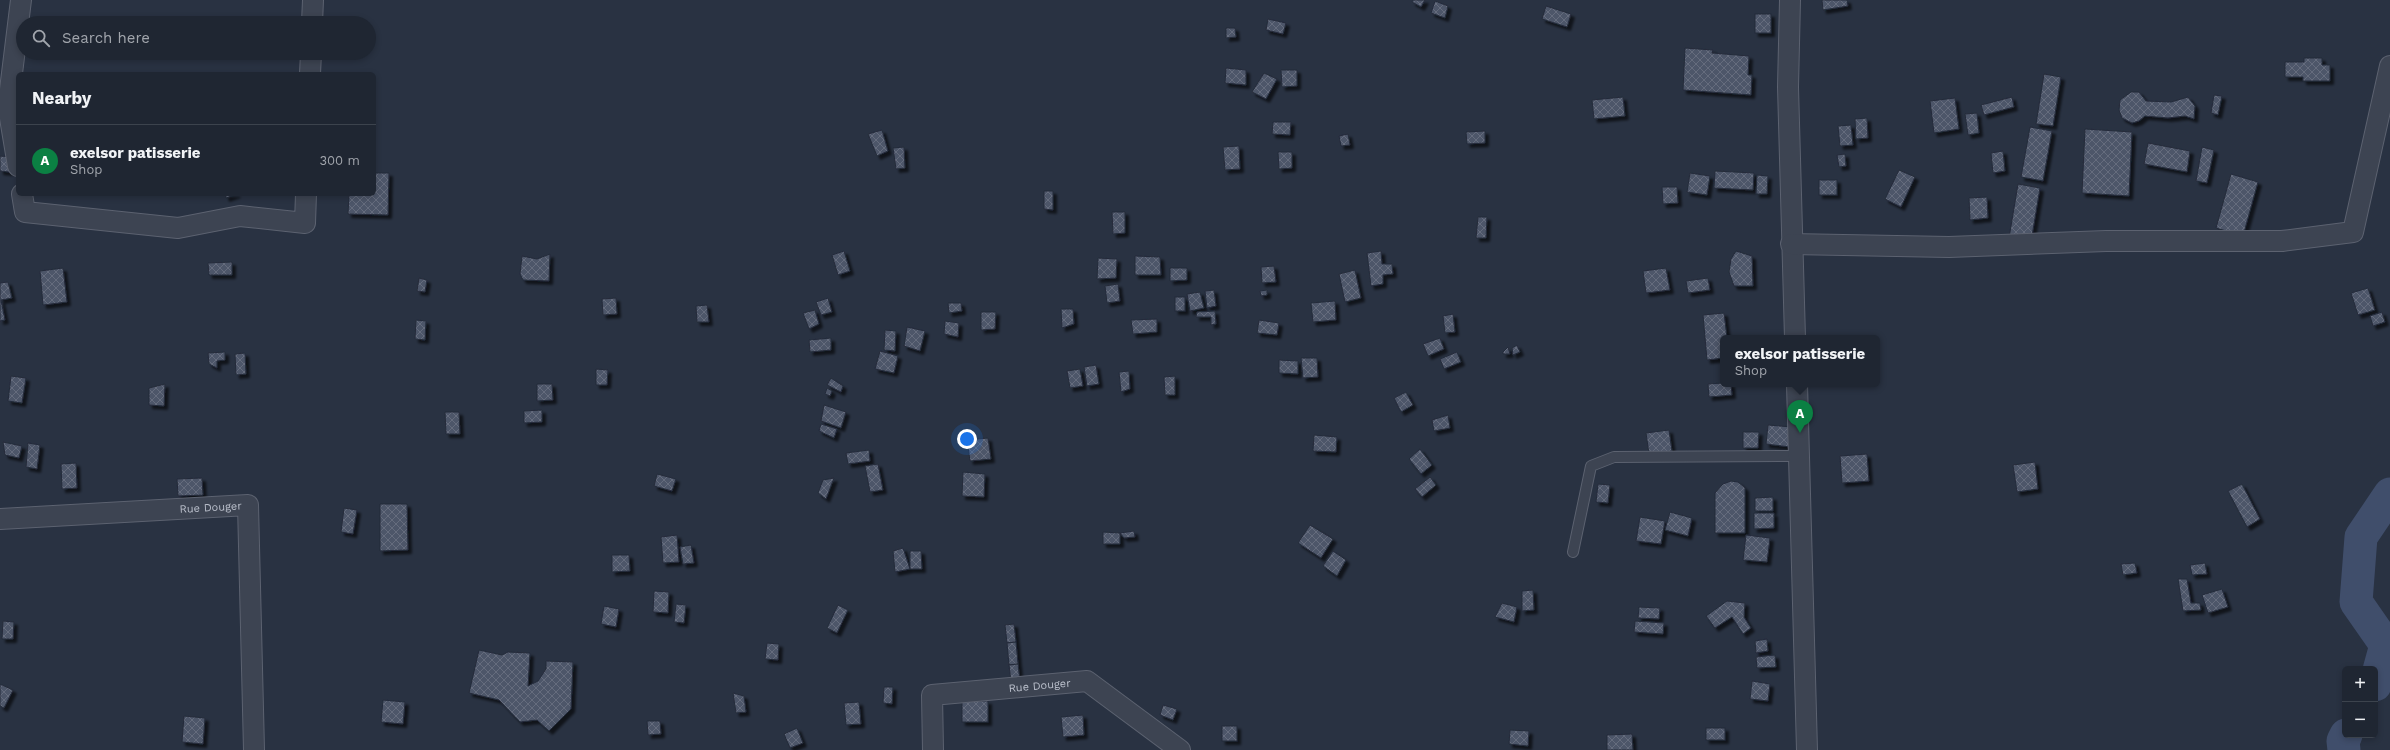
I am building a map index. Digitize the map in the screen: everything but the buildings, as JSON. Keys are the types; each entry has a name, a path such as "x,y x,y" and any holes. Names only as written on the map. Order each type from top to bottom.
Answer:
{"street":[{"path":"19,16 21,0"},
{"path":"312,16 313,0"},
{"path":"1790,0 1788,87 1791,244 1795,335"},
{"path":"16,41 8,106 16,154"},
{"path":"310,72 311,60"},
{"path":"1791,244 1949,246 2106,240 2282,241 2353,232 2390,66"},
{"path":"22,196 25,212 178,228 240,216 304,223 306,196"},
{"path":"1797,387 1807,750"},
{"name":"Rue Douger","path":"0,519 248,505 254,750"},
{"name":"Rue Douger","path":"933,750 932,695 1087,681 1180,750"}],"lane":[{"path":"1573,552 1591,466 1614,457 1800,456"}],"waterway":[{"path":"2378,674 2386,645 2356,602 2361,537 2390,494"},
{"path":"2344,738 2343,741 2344,750"}],"place":[{"name":"exelsor patisserie","path":"1800,433"}]}
